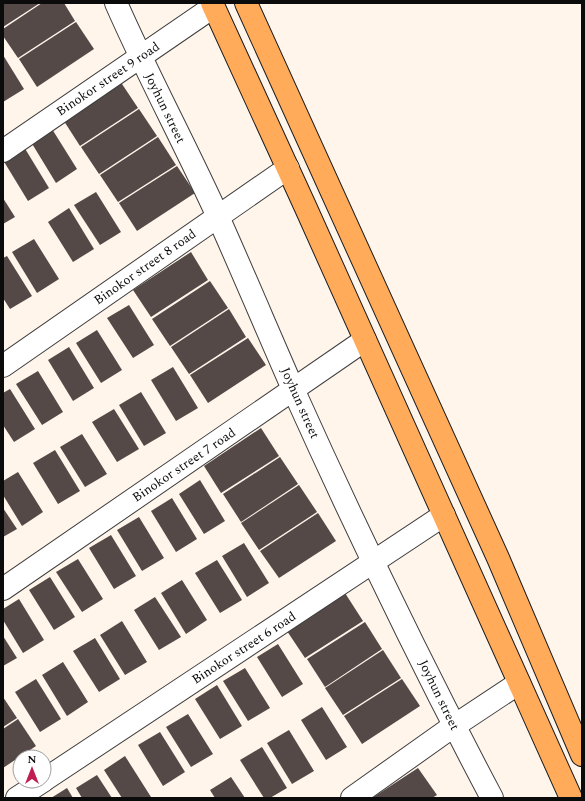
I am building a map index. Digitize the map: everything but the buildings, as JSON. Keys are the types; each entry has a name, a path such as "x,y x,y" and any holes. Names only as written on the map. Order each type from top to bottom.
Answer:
{"main road":[{"path":"246,3 498,558 582,755"},
{"path":"212,5 288,168 571,798"}],"street":[{"name":"Joyhun street","path":"116,3 140,57 218,217 293,390 373,562 454,726 492,798"},
{"name":"Binokor street 9 road","path":"3,151 140,57 212,5"},
{"name":"Binokor street 8 road","path":"3,366 288,168"},
{"name":"Binokor street 7 road","path":"3,589 365,340"},
{"name":"Binokor street 6 road","path":"52,775 444,515"},
{"path":"352,798 454,726 519,683"},
{"name":"Binokor street 6 road","path":"17,798 31,789"}]}
